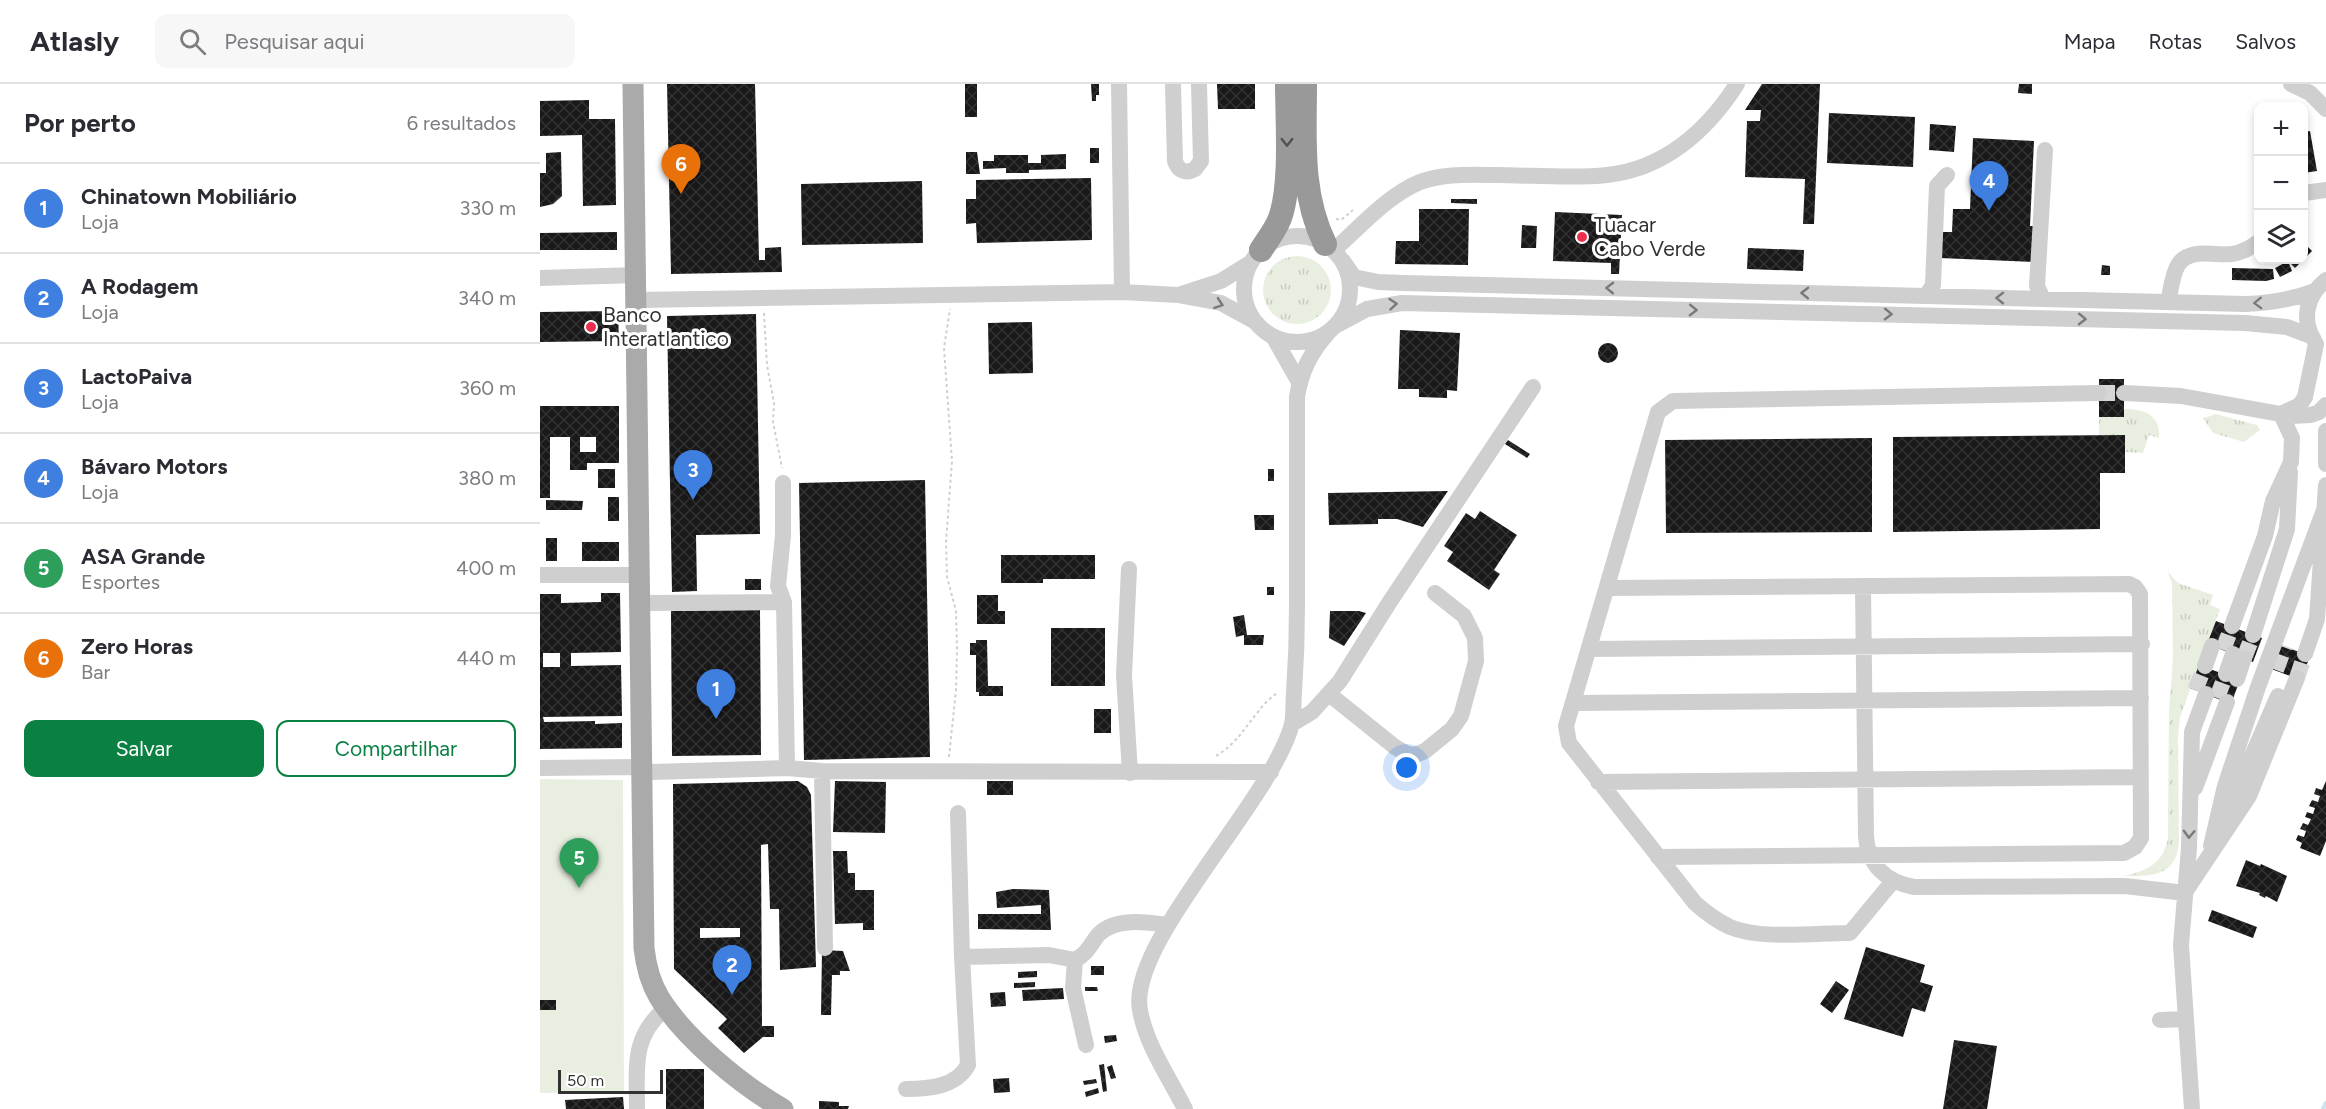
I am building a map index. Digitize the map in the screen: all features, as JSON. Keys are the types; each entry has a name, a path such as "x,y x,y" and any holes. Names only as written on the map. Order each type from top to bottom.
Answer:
{"highway":[{"path":"1256,256 1273,232 1284,206 1287,84"},
{"path":"1305,84 1305,156 1309,203 1334,252"}],"main road":[{"path":"633,84 637,275 640,767 644,948 647,969 666,1008 705,1050 763,1098 783,1109"}],"street":[{"path":"1119,84 1122,292"},
{"path":"1173,84 1175,161 1179,168 1186,172 1195,169 1201,161 1199,84"},
{"path":"1334,252 1387,202 1408,188 1429,180 1456,175 1606,176 1650,164 1689,141 1708,124 1737,84"},
{"path":"2291,84 2310,93 2326,109"},
{"path":"2043,299 2037,285 2045,150"},
{"path":"1926,296 1933,285 1937,186 1947,175"},
{"path":"2308,192 2326,190"},
{"path":"1178,295 1221,281 1276,240 1292,236 1310,237 1334,252 1354,277 1378,282 2168,302 2278,302 2295,299 2320,285"},
{"path":"2168,302 2176,269 2184,258 2198,254 2232,254 2254,245"},
{"path":"1185,1109 1154,1050 1139,1008 1141,987 1149,959 1168,925 1271,772 1292,724 1296,658 1297,397 1299,382 1310,356 1347,309 1350,293 1349,277 1334,252"},
{"path":"1256,256 1245,277 1243,293 1246,308 1263,331 1287,342 1316,339 1367,309 1402,303 2245,322 2287,327 2318,344"},
{"path":"540,278 637,275"},
{"path":"2281,414 2300,405 2305,397 2318,344 2306,315 2309,302 2320,285"},
{"path":"637,300 1122,292 1178,295 1221,303 1254,321"},
{"path":"1274,338 1299,382"},
{"path":"1292,724 1312,712 1340,681 1389,603 1533,387"},
{"path":"1893,881 1851,933 1754,933 1731,928 1695,903 1569,743 1566,726 1658,412 1673,401 2099,393"},
{"path":"2124,393 2181,396 2291,416 2311,415 2319,412 2326,405"},
{"path":"2281,414 2292,438 2291,462 2287,529 2237,629 2273,501 2291,462"},
{"path":"2326,432 2326,464"},
{"path":"783,483 783,535 778,586 784,602 787,768"},
{"path":"2322,546 2295,650 2317,619 2320,583 2326,485"},
{"path":"2209,855 2225,786 2258,687 2324,510"},
{"path":"1129,569 1125,675 1130,772"},
{"path":"540,575 638,575"},
{"path":"1607,588 2129,584 2135,587 2140,594 2141,838 2135,847 2124,853 1658,857"},
{"path":"1863,587 1866,836 1869,855 1883,874 1893,881 1914,887 2125,886 2185,893"},
{"path":"1329,694 1407,754 1415,755 1425,751 1452,729 1461,716 1476,661 1475,639 1464,616 1435,593"},
{"path":"639,603 784,602"},
{"path":"1589,649 2142,644"},
{"path":"2220,672 2228,652 2220,672"},
{"path":"2185,893 2249,796 2286,674 2253,730 2225,786"},
{"path":"2192,1109 2181,945 2189,848 2192,732 2211,696"},
{"path":"2191,766 2211,696"},
{"path":"2190,800 2211,696"},
{"path":"1573,704 2141,698"},
{"path":"540,768 640,767 652,772 787,768 822,771 1271,772"},
{"path":"822,771 825,948"},
{"path":"1598,782 2141,777"},
{"path":"906,1089 943,1085 958,1077 968,1065 958,813"},
{"path":"962,957 1049,955 1075,960 1082,956 1098,936 1111,926 1143,922 1168,925"},
{"path":"1075,960 1073,988 1086,1045"},
{"path":"637,1109 638,1048 648,1026 666,1008"},
{"path":"2160,1020 2186,1018"}],"path":[{"path":"948,772 949,741 956,690 957,649 956,611 947,576 946,542 952,461 944,348 946,326 956,295"},
{"path":"763,298 767,366 774,404 773,422 783,483"},
{"path":"1191,772 1231,746 1258,711 1283,686"}],"green space":[{"path":"1290,256 1304,256 1316,261 1326,271 1331,290 1326,309 1316,319 1304,324 1290,324 1278,319 1268,309 1263,297 1263,283 1268,271 1278,261"},
{"path":"2124,409 2149,414 2157,423 2159,438 2149,435 2143,453 2125,452 2125,435 2099,435 2099,417 2123,417"},
{"path":"2216,414 2257,425 2260,430 2244,442 2213,433 2203,418"},
{"path":"2168,572 2178,583 2213,595 2210,605 2220,609 2180,717 2177,854 2168,868 2161,872 2144,876 2124,876 2153,865 2162,854 2168,839 2169,712 2173,658 2172,584"},
{"path":"540,779 623,780 624,1092 540,1093"}],"building":[{"path":"667,84 755,84 759,260 765,260 765,248 781,247 782,272 671,274"},
{"path":"965,84 977,84 977,117 965,117"},
{"path":"1091,84 1099,84 1099,95 1096,95 1096,101 1092,101"},
{"path":"1217,84 1255,84 1255,109 1218,109"},
{"path":"1762,84 1820,84 1814,224 1803,224 1805,179 1745,177 1747,121 1760,121 1761,110 1745,110"},
{"path":"2019,84 2032,84 2032,94 2018,93"},
{"path":"589,100 589,119 615,119 616,205 583,206 582,135 540,136 540,101"},
{"path":"1829,113 1915,117 1913,167 1827,163"},
{"path":"1930,124 1956,126 1954,152 1929,150"},
{"path":"2308,131 2310,131 2317,171 2308,172 2308,156"},
{"path":"1973,138 2034,141 2030,226 2035,226 2034,262 1940,258 1941,232 1952,232 1953,209 1970,209"},
{"path":"1090,148 1099,148 1099,163 1090,163"},
{"path":"561,152 562,196 553,204 540,207 540,173 546,173 546,153"},
{"path":"966,152 977,152 980,174 966,174"},
{"path":"1066,154 1066,169 1006,173 1006,168 983,169 983,161 994,161 994,155 1028,155 1028,163 1041,163 1041,155"},
{"path":"1091,178 1092,240 977,243 976,223 966,224 966,199 976,199 976,180"},
{"path":"922,181 923,243 802,245 801,184"},
{"path":"1451,199 1477,199 1477,204 1451,203"},
{"path":"1419,209 1469,209 1468,265 1395,264 1396,241 1419,241"},
{"path":"1555,212 1622,215 1619,274 1611,274 1611,263 1553,261"},
{"path":"1522,225 1537,226 1536,248 1521,248"},
{"path":"617,232 617,250 540,250 540,233"},
{"path":"1748,248 1804,250 1803,271 1747,269"},
{"path":"2282,264 2289,264 2292,271 2280,277 2275,268"},
{"path":"2102,265 2110,266 2110,275 2101,275"},
{"path":"2232,268 2273,269 2274,279 2266,281 2232,280"},
{"name":"Banco Interatlantico","path":"618,311 619,341 540,342 540,312"},
{"path":"756,314 760,534 696,535 697,591 672,592 667,316"},
{"path":"1032,322 1033,373 989,374 988,323"},
{"path":"1400,330 1460,333 1457,391 1447,390 1447,398 1419,397 1419,389 1398,389"},
{"path":"1608,343 1615,346 1618,353 1615,360 1608,363 1601,360 1598,353 1601,346"},
{"path":"2099,379 2124,379 2124,417 2099,417"},
{"path":"540,406 619,406 619,463 587,463 587,470 570,470 570,437 550,437 550,498 540,498","holes":["580,437 596,437 596,452 580,452"]},
{"path":"2125,435 2125,473 2100,473 2100,529 1893,532 1893,437"},
{"path":"1872,438 1872,532 1666,533 1665,440"},
{"path":"1508,440 1530,454 1527,458 1505,444"},
{"path":"598,469 615,469 615,488 598,488"},
{"path":"1268,469 1274,469 1274,481 1268,481"},
{"path":"925,480 930,757 804,760 799,483"},
{"path":"1448,491 1423,527 1397,519 1378,519 1378,524 1329,525 1328,493"},
{"path":"608,497 619,497 619,521 608,521"},
{"path":"546,500 583,501 582,510 546,510"},
{"path":"1480,511 1517,535 1494,570 1500,574 1489,590 1447,561 1453,552 1444,546 1466,513 1475,519"},
{"path":"1254,515 1274,515 1274,530 1255,530"},
{"path":"546,538 557,538 557,561 546,561"},
{"path":"582,542 619,542 619,561 582,561"},
{"path":"1001,555 1095,555 1095,579 1043,579 1043,583 1001,583"},
{"path":"745,579 761,579 761,590 745,590"},
{"path":"1267,587 1274,587 1274,595 1267,595"},
{"path":"601,593 620,593 621,652 571,653 571,666 621,665 622,716 543,717 544,722 622,723 622,748 540,749 540,594 561,594 561,603 601,602","holes":["543,653 560,653 560,667 543,667"]},
{"path":"977,595 998,595 998,611 1005,611 1005,624 977,624"},
{"path":"760,610 761,755 672,756 671,611"},
{"path":"1330,611 1366,613 1344,646 1329,638"},
{"path":"1244,615 1247,635 1264,635 1263,645 1244,645 1244,635 1236,637 1233,617"},
{"path":"2216,621 2262,638 2253,662 2207,644"},
{"path":"1051,628 1105,628 1105,686 1051,686"},
{"path":"976,640 987,640 988,686 1003,686 1003,696 979,696 979,692 976,692 976,655 970,655 970,643 976,643"},
{"path":"2275,643 2310,656 2301,680 2266,667"},
{"path":"2199,665 2240,680 2231,704 2190,688"},
{"path":"1094,709 1111,709 1111,733 1094,733"},
{"path":"798,781 807,787 811,795 816,967 780,970 779,909 770,909 768,844 761,845 762,1026 774,1026 774,1037 763,1037 744,1053 718,1028 727,1019 674,969 673,784","holes":["700,928 740,928 740,937 700,938"]},
{"path":"835,781 886,782 885,833 833,832"},
{"path":"987,781 1013,781 1013,795 987,795"},
{"path":"2326,781 2326,841 2320,856 2300,848 2302,843 2296,840 2298,835 2304,837 2306,831 2300,829 2303,823 2308,825 2311,819 2305,817 2307,812 2313,814 2315,808 2309,806 2312,800 2318,802 2320,796 2314,794 2316,788 2322,790"},
{"path":"833,851 847,851 848,873 855,873 855,890 874,890 874,930 863,930 863,923 835,924"},
{"path":"2246,860 2287,876 2277,902 2259,895 2260,893 2236,886"},
{"path":"1013,889 1049,890 1051,930 978,929 978,914 1041,914 1041,905 997,908 996,892"},
{"path":"2212,910 2257,927 2253,938 2208,921"},
{"path":"1866,947 1925,965 1920,982 1933,986 1925,1012 1912,1008 1903,1037 1844,1019"},
{"path":"822,950 843,951 850,971 840,971 840,975 832,975 831,1015 821,1015"},
{"path":"1091,966 1104,966 1104,975 1091,975"},
{"path":"1037,971 1037,977 1018,978 1018,972"},
{"path":"1836,981 1849,990 1832,1013 1820,1004"},
{"path":"1035,982 1035,987 1014,988 1014,983"},
{"path":"1085,987 1097,987 1098,991 1085,991"},
{"path":"1063,988 1064,999 1023,1001 1022,990"},
{"path":"1005,992 1006,1006 991,1007 990,993"},
{"path":"540,1000 556,1000 556,1010 540,1010"},
{"path":"1116,1035 1117,1041 1105,1043 1104,1036"},
{"path":"1954,1040 1997,1046 1987,1109 1943,1109"},
{"path":"1104,1064 1107,1091 1103,1092 1099,1065"},
{"path":"1112,1065 1116,1078 1111,1079 1107,1067"},
{"path":"666,1069 704,1069 704,1109 666,1109"},
{"path":"1009,1078 1010,1092 994,1093 993,1079"},
{"path":"1096,1079 1097,1083 1084,1085 1083,1081"},
{"path":"1098,1088 1099,1093 1086,1097 1085,1092"},
{"path":"623,1097 624,1109 566,1109 565,1100"},
{"path":"819,1101 839,1102 839,1106 849,1106 848,1109 819,1109"}],"waterway":[{"path":"2323,1109 2326,1103"}],"tunnel":[{"path":"2099,393 2124,393"},
{"path":"2223,650 2232,626"},
{"path":"2244,658 2253,635"},
{"path":"2276,670 2285,646"},
{"path":"2297,678 2305,654"},
{"path":"2195,690 2205,666"},
{"path":"2217,698 2226,674"}],"place":[{"name":"Zero Horas","path":"681,194"},
{"name":"Bávaro Motors","path":"1989,211"},
{"name":"Tuacar Cabo Verde","path":"1582,237"},
{"name":"Banco Interatlantico","path":"591,327"},
{"name":"LactoPaiva","path":"693,500"},
{"name":"Chinatown Mobiliário","path":"716,719"},
{"name":"ASA Grande","path":"579,888"},
{"name":"A Rodagem","path":"732,995"}]}
